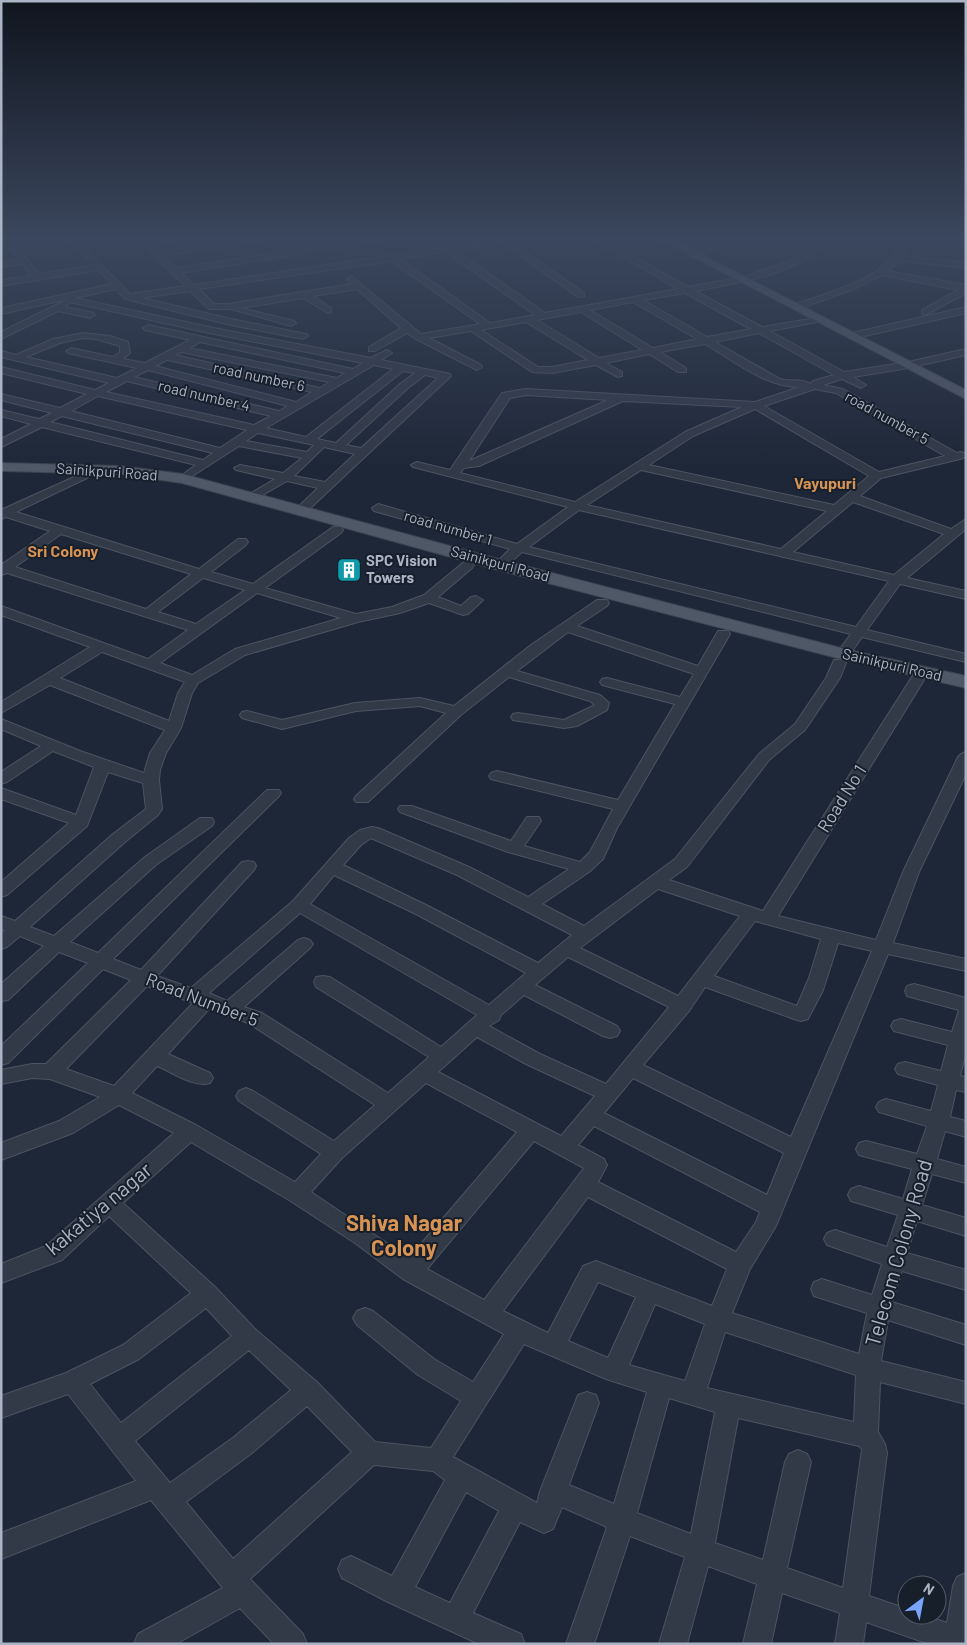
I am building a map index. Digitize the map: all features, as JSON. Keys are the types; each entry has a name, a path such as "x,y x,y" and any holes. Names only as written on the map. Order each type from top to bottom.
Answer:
{"main road":[{"path":"814,316 966,395"},
{"name":"Sainikpuri Road","path":"1,467 65,472 108,478 174,488 238,502 602,603 677,617 723,634 966,682"},
{"name":"Sainikpuri Road","path":"1,474 120,470 183,479 500,565 677,617 841,658 917,680 966,690"}],"street":[{"path":"1,336 42,316"},
{"path":"91,316 96,317"},
{"path":"152,316 214,331 446,376 300,511"},
{"path":"204,316 231,322 305,331 256,316"},
{"path":"394,316 419,337 478,368"},
{"path":"473,316 487,326"},
{"path":"419,337 543,316"},
{"path":"593,316 682,370"},
{"name":"road number 5","path":"663,316 776,381 816,384 839,391 961,455"},
{"path":"733,316 861,386"},
{"path":"920,316 923,318"},
{"path":"852,336 935,316"},
{"path":"472,328 536,370 552,370 819,318"},
{"path":"528,319 618,374"},
{"path":"1,444 231,322"},
{"path":"134,326 355,372"},
{"path":"183,479 236,442 296,405 370,362 392,354 372,349 408,328"},
{"path":"16,358 52,341 77,335 96,335 112,338 125,344 125,353 114,361"},
{"path":"181,349 337,381"},
{"path":"71,351 148,367 296,405"},
{"path":"500,565 519,548 577,506 689,434 770,398 844,375 908,365 966,352"},
{"name":"road number 4","path":"1,354 281,415"},
{"name":"road number 6","path":"168,357 321,391"},
{"path":"309,440 401,367"},
{"path":"1,370 104,390 167,410 260,427 363,452"},
{"path":"339,446 404,386 424,372"},
{"path":"457,470 506,395 512,392 755,405 877,476"},
{"path":"1,397 221,452"},
{"path":"457,470 475,464 622,397"},
{"path":"1,414 204,464"},
{"path":"1,430 19,435"},
{"path":"236,442 310,456"},
{"path":"252,497 286,478 322,443"},
{"path":"782,554 877,476 961,455"},
{"path":"417,465 457,470 577,506 966,595"},
{"path":"640,466 836,509"},
{"path":"240,468 328,486"},
{"path":"3,514 65,472"},
{"path":"851,497 952,533"},
{"name":"road number 1","path":"378,508 519,548 966,658"},
{"path":"3,514 356,618"},
{"path":"296,1194 336,1152 492,1015 522,986 585,934 681,863 764,758 800,727 833,678 841,658 857,632 897,580 965,524"},
{"path":"4,569 59,530"},
{"path":"148,665 337,530"},
{"path":"149,613 242,542"},
{"path":"1,943 10,926 152,812 154,809 151,780 158,752 174,728 185,693 193,680 240,652 356,618 394,610 429,598 468,565"},
{"path":"4,569 197,629"},
{"path":"429,598 463,611 476,600"},
{"path":"362,799 458,712 536,648 602,603"},
{"path":"1,622 8,612 193,680"},
{"path":"566,627 702,672"},
{"path":"528,906 561,881 583,868 597,855 609,828 723,634"},
{"path":"1,709 100,647"},
{"path":"507,672 595,698 602,703 602,706 572,723 564,724 518,716"},
{"path":"48,679 174,728"},
{"name":"Road No 1","path":"564,1147 703,979 759,916 917,680"},
{"path":"607,682 683,702"},
{"path":"247,715 282,725 354,707 420,702 458,712"},
{"path":"1,723 51,746 102,766 151,780"},
{"path":"1,779 51,746"},
{"path":"692,1393 718,1319 740,1265 765,1226 796,1149 868,984 911,872 966,757"},
{"path":"1,891 81,822 102,766"},
{"path":"497,776 622,806"},
{"path":"1,793 81,822"},
{"path":"1,1058 273,793"},
{"path":"406,809 514,848 583,868"},
{"path":"514,848 533,821"},
{"path":"1,995 58,945 132,875 182,836 206,822"},
{"path":"1,1152 66,1127 118,1095 154,1056 201,997 299,904 355,841 365,833 372,832 463,871 585,934"},
{"path":"51,1072 144,978 248,866"},
{"path":"332,867 422,910 539,972"},
{"path":"656,882 759,916 831,936 966,965"},
{"path":"299,904 492,1015"},
{"name":"Road Number 5","path":"10,926 144,978 255,1018 389,1104"},
{"path":"703,979 801,1014 806,1010 831,936"},
{"path":"230,1009 304,944"},
{"path":"567,949 682,1006"},
{"path":"323,982 443,1057"},
{"path":"522,986 610,1032"},
{"path":"914,991 966,1005"},
{"name":"Telecom Colony Road","path":"849,1644 875,1453 873,1444 866,1436 868,1368 879,1308 938,1122 957,1083 966,1013"},
{"path":"901,1026 962,1042"},
{"path":"476,1028 533,1059 608,1094"},
{"path":"154,1056 203,1078"},
{"path":"631,1068 796,1149"},
{"path":"905,1069 957,1083"},
{"path":"1,1077 32,1071 51,1072 118,1095 189,1131 296,1194 412,1272 518,1331 614,1371 728,1405 866,1436"},
{"path":"424,1073 597,1165 585,1185 488,1313"},
{"path":"246,1096 336,1152"},
{"path":"886,1107 966,1129"},
{"path":"590,1115 772,1208"},
{"name":"kakatiya nagar","path":"1,1274 54,1252 110,1204 189,1131"},
{"path":"412,1272 530,1131"},
{"path":"866,1149 966,1175"},
{"path":"585,1185 740,1265"},
{"path":"859,1194 909,1211 966,1227"},
{"path":"110,1204 207,1294 248,1337 308,1390 369,1453 437,1460 461,1476 544,1520 553,1491 588,1403"},
{"path":"835,1239 966,1280"},
{"path":"554,1345 593,1272 718,1319 868,1368 966,1394"},
{"path":"822,1289 966,1335"},
{"path":"614,1371 649,1293"},
{"path":"1,1406 73,1381 131,1352 207,1294"},
{"path":"365,1318 426,1367 476,1398"},
{"path":"437,1460 518,1331"},
{"path":"119,1439 248,1337"},
{"path":"73,1381 238,1585 294,1644"},
{"path":"580,1644 622,1522 661,1384"},
{"path":"1,1546 162,1493 243,1445 308,1390"},
{"path":"673,1644 700,1549 728,1405"},
{"path":"148,1644 238,1585 369,1453"},
{"path":"758,1644 798,1462"},
{"path":"397,1593 461,1476"},
{"path":"553,1491 622,1522 700,1549 772,1578 853,1604 958,1642 966,1586"},
{"path":"456,1619 515,1506"},
{"path":"351,1569 397,1593 512,1644"}],"place":[{"name":"SPC Vision Towers","path":"349,570"}],"district":[{"name":"Vayupuri","path":"825,483"},
{"name":"Sri Colony","path":"63,551"},
{"name":"Shiva Nagar Colony","path":"404,1236"}]}
